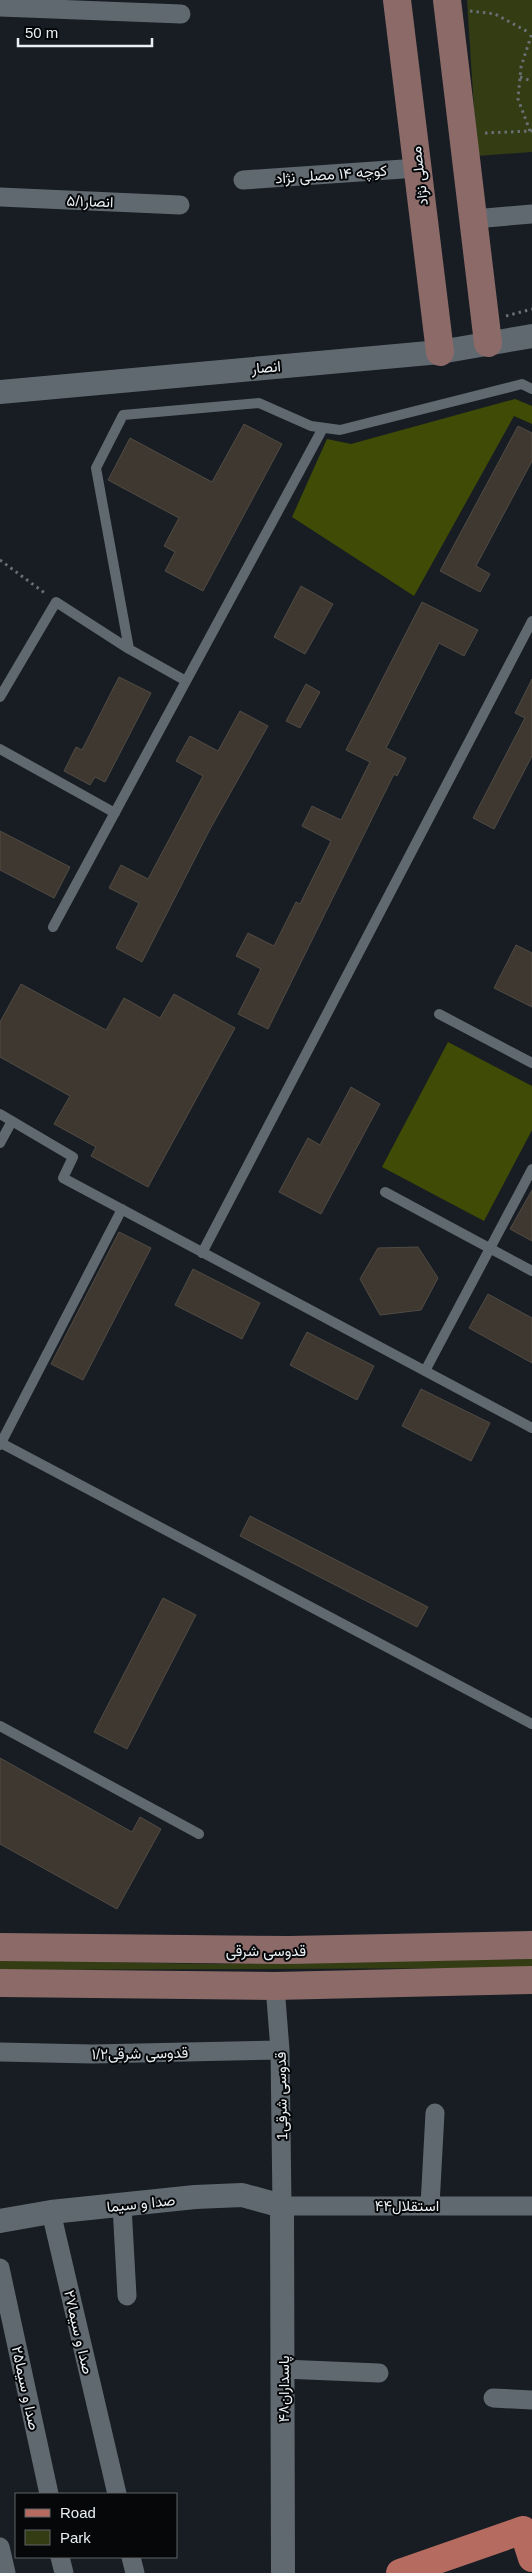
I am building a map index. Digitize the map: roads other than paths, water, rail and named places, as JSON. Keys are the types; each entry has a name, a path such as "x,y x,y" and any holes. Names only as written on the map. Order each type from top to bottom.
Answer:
{"main road":[{"name":"مصلی نژاد","path":"397,0 440,352"},
{"path":"459,6 474,219 488,343"},
{"name":"قدوسی شرقی","path":"0,1947 289,1950 532,1945"},
{"path":"0,1982 274,1986 532,1980"},
{"path":"400,2573 529,2531 532,2558"}],"street":[{"path":"0,7 181,14"},
{"name":"کوچه ۱۴ مصلی نژاد","path":"243,180 418,168"},
{"name":"انصار۵/۱","path":"0,197 180,205"},
{"path":"474,219 532,214"},
{"name":"انصار","path":"0,392 440,352 532,336"},
{"name":"1قدوسی شرقی","path":"274,1986 280,2050 282,2206"},
{"name":"قدوسی شرقی۱/۲","path":"0,2052 92,2054 280,2050"},
{"path":"430,2205 435,2113"},
{"name":"صدا و سیما","path":"0,2221 51,2212 195,2197 242,2195 282,2206"},
{"path":"122,2206 127,2296"},
{"name":"استقلال۴۴","path":"282,2206 532,2206"},
{"name":"پاسداران۴۸","path":"282,2206 283,2573"},
{"name":"صدا و سیما۲۷","path":"51,2212 117,2493"},
{"name":"صدا و سیما۲۵","path":"0,2268 47,2486"},
{"path":"283,2369 379,2373"},
{"path":"493,2398 532,2400"},
{"path":"0,2547 6,2573"},
{"path":"60,2558 64,2573"},
{"path":"131,2558 135,2573"}],"lane":[{"path":"129,649 96,468 123,415 259,403 311,426 340,430 522,384 532,389"},
{"path":"53,928 323,428"},
{"path":"0,697 56,602 129,649 186,681"},
{"path":"202,1253 532,621"},
{"path":"0,749 116,813"},
{"path":"439,1014 532,1063"},
{"path":"0,1114 73,1157 63,1178 532,1428"},
{"path":"0,1143 12,1121"},
{"path":"425,1371 532,1169"},
{"path":"385,1192 532,1271"},
{"path":"122,1209 1,1444 532,1724"},
{"path":"0,1726 200,1834"}]}
